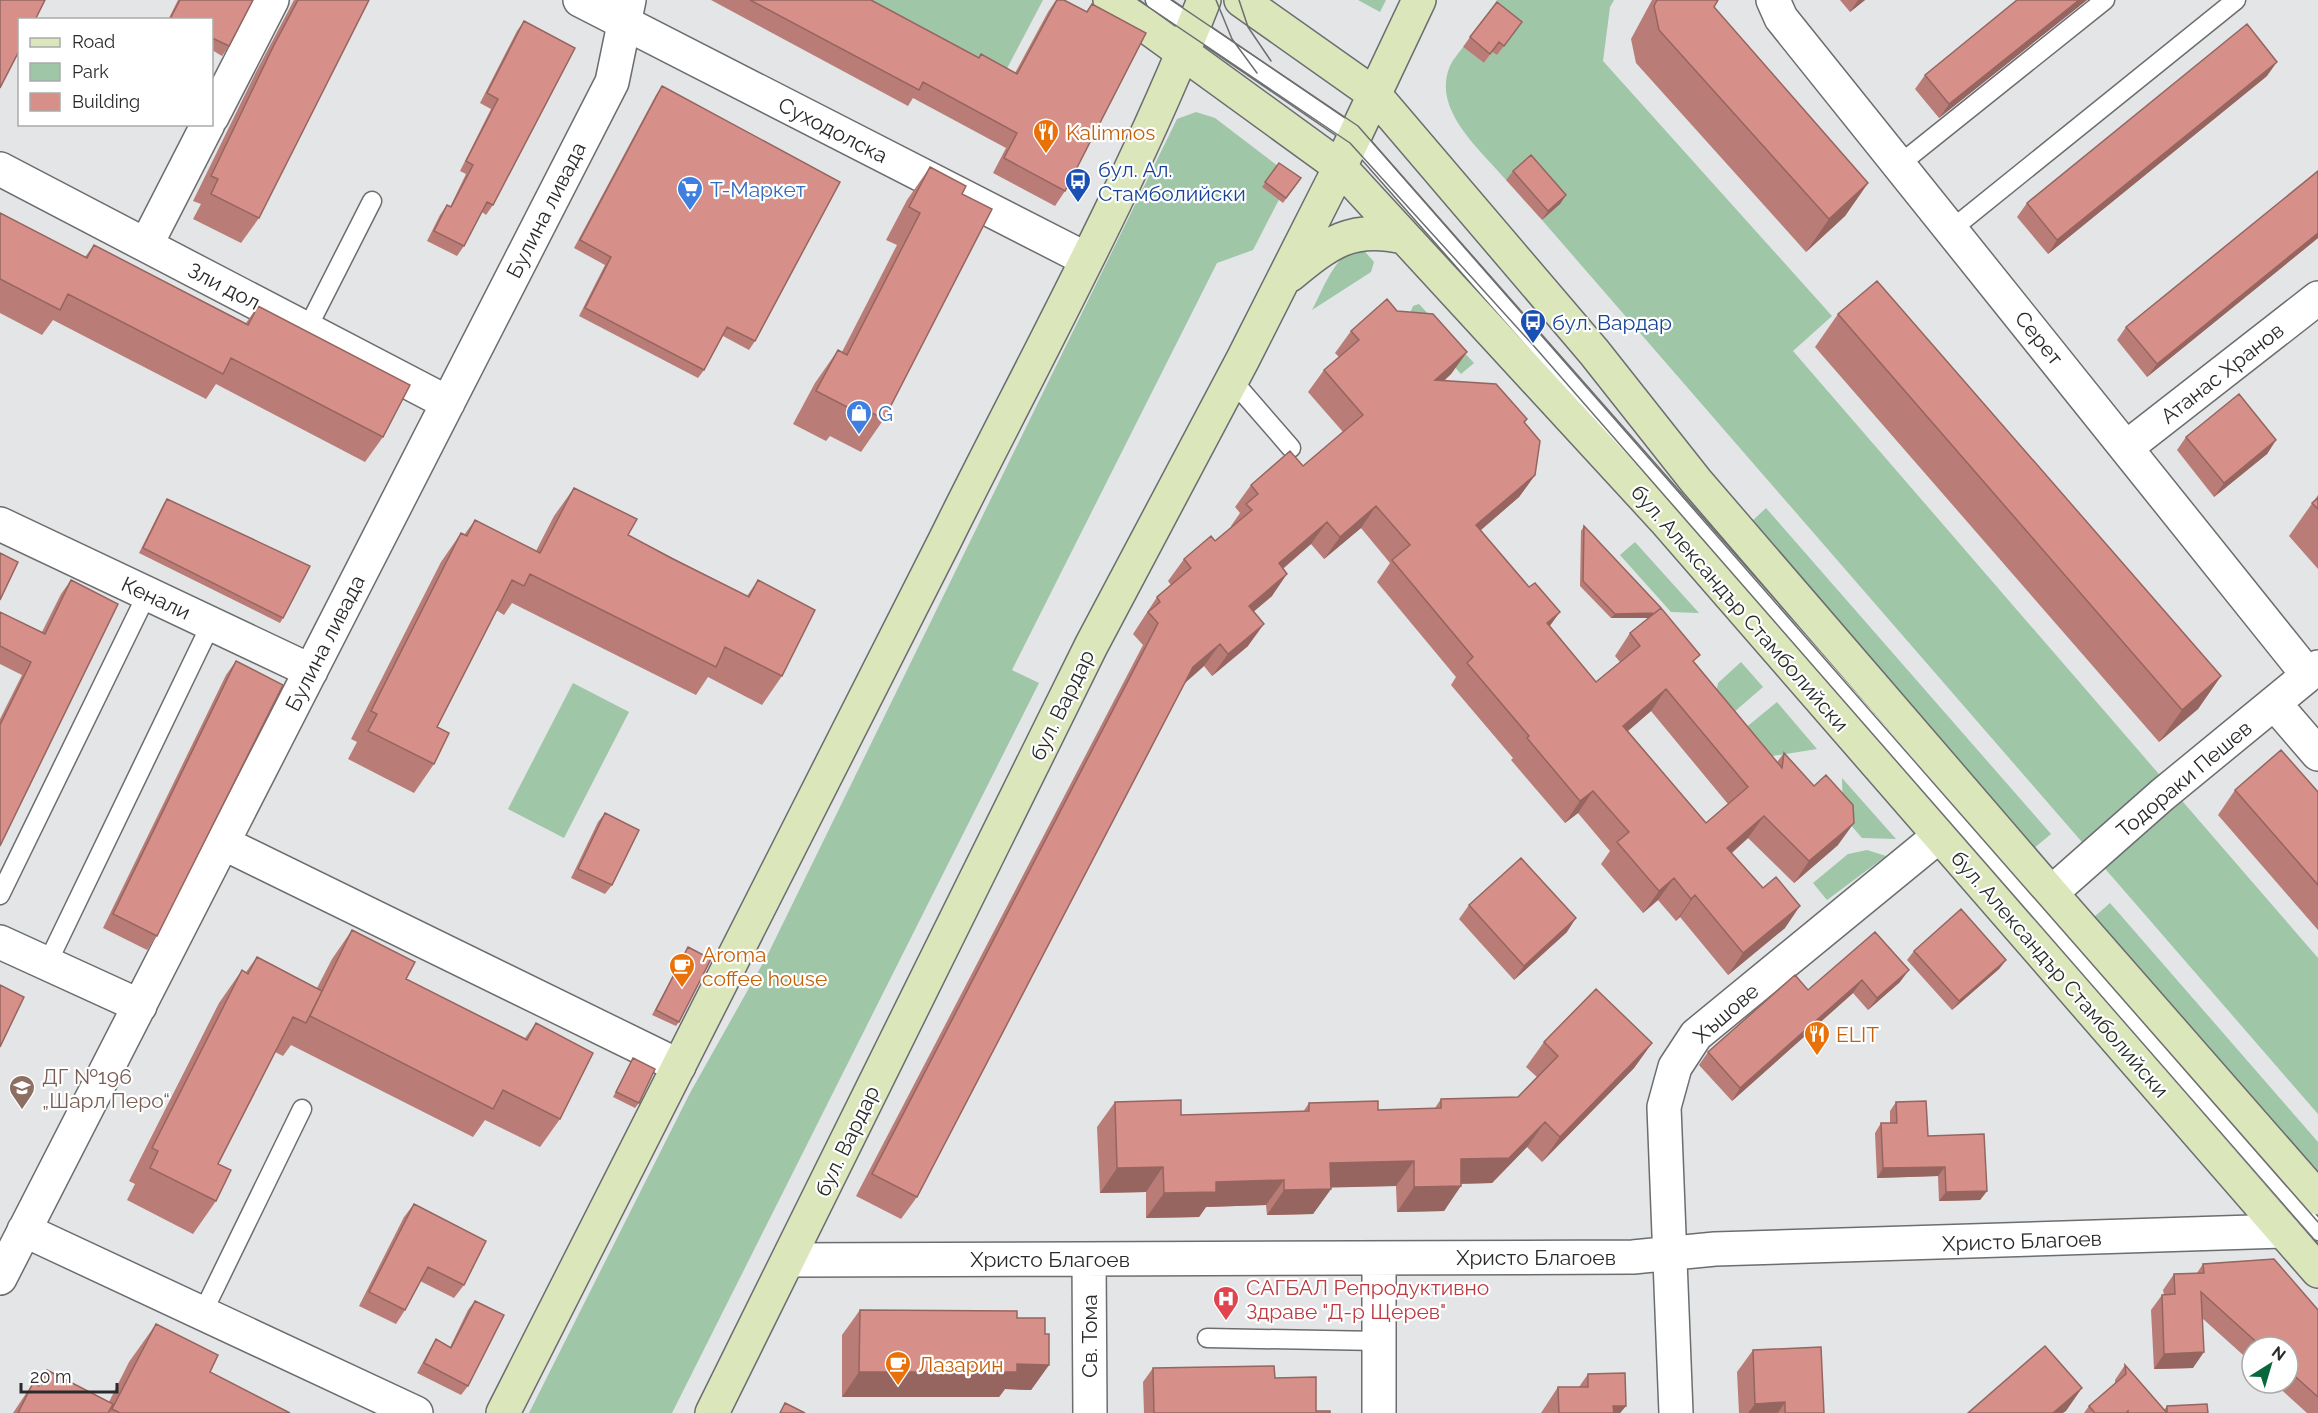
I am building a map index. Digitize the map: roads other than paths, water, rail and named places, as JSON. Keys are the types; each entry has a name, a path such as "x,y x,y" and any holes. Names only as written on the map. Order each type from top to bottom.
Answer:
{"street":[{"path":"213,115 272,0"},
{"name":"Суходолска","path":"580,0 626,11 1086,259"},
{"name":"бул. Александър Стамболийски","path":"1110,0 1194,26 1340,167 1664,519 2318,1271"},
{"path":"1241,0 1374,93 1594,352 1696,481 2051,893 2318,1198"},
{"name":"бул. Вардар","path":"712,1413 1091,646 1282,282 1340,167 1419,0"},
{"name":"Серет","path":"1773,0 1781,18 2127,447 2313,671"},
{"name":"Булина ливада","path":"0,1278 612,82 626,11"},
{"path":"503,1413 1086,259 1194,26"},
{"path":"146,245 207,126"},
{"name":"Зли дол","path":"0,169 448,402"},
{"path":"1282,282 1325,247 1351,236 1379,231 1403,237"},
{"name":"Атанас Хранов","path":"2127,447 2318,298"},
{"name":"Кенали","path":"0,524 311,671"},
{"name":"Тодораки Пешев","path":"2051,893 2162,795 2313,671"},
{"path":"2274,704 2318,754"},
{"name":"Хъшове","path":"1676,1413 1664,1107 1675,1067 1696,1035 1940,836"},
{"path":"223,843 680,1066"},
{"path":"0,942 140,1006"},
{"path":"24,1230 416,1413"},
{"name":"Христо Благоев","path":"789,1260 1632,1257 1715,1249 2283,1231"},
{"name":"Св. Тома","path":"1089,1259 1089,1413"},
{"path":"1379,1259 1379,1413"}],"lane":[{"path":"1155,0 1354,135 2318,1231"},
{"path":"1900,164 2105,0"},
{"path":"1952,229 2236,0"},
{"path":"306,328 372,201"},
{"path":"1232,380 1291,448"},
{"path":"0,895 147,594"},
{"path":"47,964 211,624"},
{"path":"202,1314 302,1109"},
{"path":"1208,1338 1379,1341"}],"tram line":[{"path":"1138,0 1350,143 1533,345 2318,1244"},
{"path":"1171,0 1358,126 2318,1222"},
{"path":"1216,0 1232,39 1257,73"},
{"path":"1239,0 1248,27 1271,61"}],"place":[{"name":"Kalimnos","path":"1046,155"},
{"name":"бул. Ал. Стамболийски","path":"1078,204"},
{"name":"Т-Маркет","path":"690,212"},
{"name":"бул. Вардар","path":"1533,345"},
{"name":"G","path":"859,436"},
{"name":"Aroma coffee house","path":"682,989"},
{"name":"ELIT","path":"1817,1057"},
{"name":"ДГ №196 „Шарл Перо“","path":"22,1111"},
{"name":"САГБАЛ Репродуктивно Здраве \"Д-р Щерев\"","path":"1226,1322"},
{"name":"Лазарин","path":"898,1387"}]}
